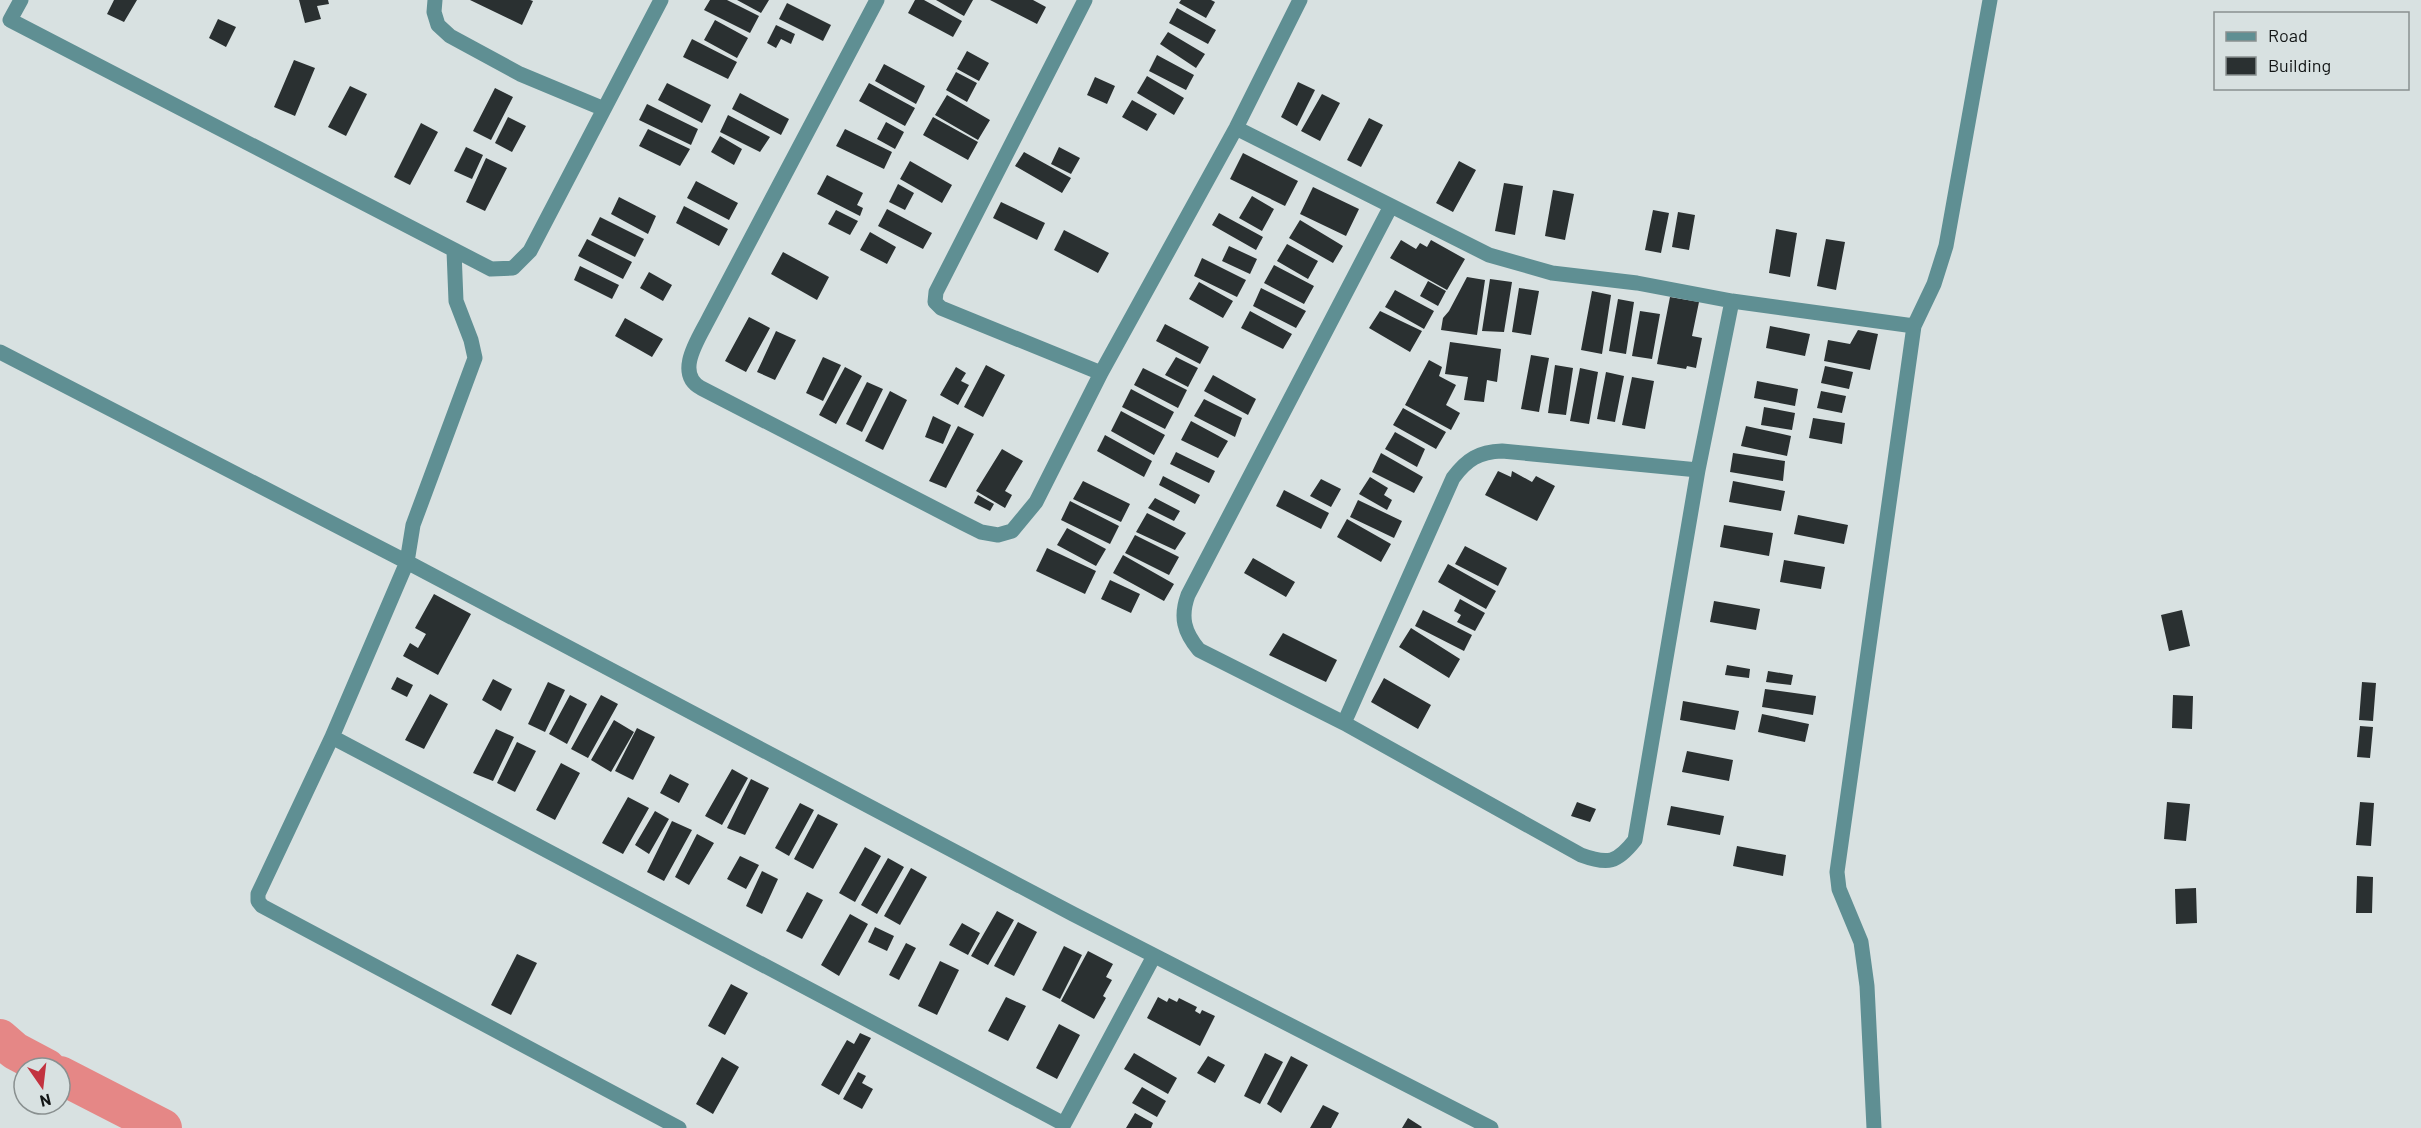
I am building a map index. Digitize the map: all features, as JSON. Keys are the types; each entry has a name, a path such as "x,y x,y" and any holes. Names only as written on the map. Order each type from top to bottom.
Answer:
{"street":[{"path":"21,0 5,18 491,269 513,268 530,251 661,0"},
{"path":"435,0 434,12 438,25 450,36 520,74 604,109"},
{"path":"877,0 709,318 688,363 689,378 693,383 963,524 998,536 1012,531 1035,502 1101,373 1236,128 1300,0"},
{"path":"1084,0 936,291 935,302 941,308 1101,373"},
{"path":"1874,1128 1867,986 1860,942 1839,889 1837,872 1914,326 1934,284 1946,246 1989,0"},
{"path":"1236,128 1489,255 1552,273 1636,283 1732,301 1914,326"},
{"path":"1391,206 1188,595 1183,608 1185,624 1190,638 1199,651 1344,723 1581,855 1599,862 1614,860 1626,852 1635,840 1698,470 1732,301"},
{"path":"454,251 456,301 471,340 475,358 413,525 407,562 332,736 258,894 258,902 679,1128"},
{"path":"0,352 407,562 1154,956 1491,1128"},
{"path":"1344,723 1453,478 1463,464 1477,455 1502,452 1698,470"},
{"path":"332,736 1063,1126 1154,956"}],"building":[{"path":"114,0 137,0 124,22 107,14"},
{"path":"299,0 328,0 329,4 317,6 321,19 305,23"},
{"path":"470,0 530,0 533,1 522,25"},
{"path":"710,0 727,0 759,16 750,33 704,10"},
{"path":"737,0 769,0 761,13"},
{"path":"915,0 924,0 962,21 953,37 908,13"},
{"path":"936,0 973,0 964,16"},
{"path":"990,0 1033,0 1046,7 1037,24"},
{"path":"1181,0 1215,2 1206,18 1179,3"},
{"path":"787,3 831,25 823,41 779,19"},
{"path":"1177,8 1216,30 1208,44 1169,23"},
{"path":"218,19 236,27 226,47 209,38"},
{"path":"715,20 748,38 737,58 704,40"},
{"path":"776,25 795,34 791,44 781,39 776,48 767,43"},
{"path":"1168,32 1205,54 1196,68 1160,44"},
{"path":"692,39 737,62 728,79 683,57"},
{"path":"967,51 989,63 979,81 957,69"},
{"path":"1157,55 1194,75 1186,90 1149,71"},
{"path":"294,60 315,68 295,116 274,107"},
{"path":"884,64 925,86 916,104 875,81"},
{"path":"956,72 977,83 967,102 946,90"},
{"path":"1147,76 1184,98 1174,115 1137,93"},
{"path":"1095,77 1115,86 1107,104 1087,95"},
{"path":"1298,82 1315,90 1297,126 1281,117"},
{"path":"667,83 711,105 702,123 658,100"},
{"path":"869,83 915,108 905,126 859,101"},
{"path":"350,86 367,94 346,136 328,127"},
{"path":"495,88 513,97 491,140 473,131"},
{"path":"740,93 789,119 781,135 732,109"},
{"path":"1322,94 1340,103 1320,141 1301,131"},
{"path":"947,95 990,120 978,140 935,115"},
{"path":"1132,100 1157,114 1147,131 1122,117"},
{"path":"647,104 698,129 691,145 639,120"},
{"path":"728,115 770,137 760,152 720,132"},
{"path":"508,117 526,126 512,152 495,143"},
{"path":"933,117 978,142 968,160 923,135"},
{"path":"1369,118 1383,125 1361,167 1347,160"},
{"path":"886,122 904,132 895,149 877,139"},
{"path":"421,123 438,132 410,185 394,177"},
{"path":"648,129 690,149 680,166 639,146"},
{"path":"845,129 892,152 884,169 836,146"},
{"path":"720,136 742,149 734,165 711,152"},
{"path":"466,147 483,155 472,179 454,171"},
{"path":"1059,147 1080,158 1071,174 1051,164"},
{"path":"1024,152 1071,178 1062,193 1015,166"},
{"path":"1243,153 1298,181 1285,206 1230,179"},
{"path":"486,158 507,168 485,211 466,202"},
{"path":"910,161 952,185 942,203 900,179"},
{"path":"1459,161 1476,170 1453,212 1436,203"},
{"path":"827,175 863,193 857,205 863,208 860,216 817,194"},
{"path":"696,181 738,203 729,220 687,198"},
{"path":"1504,183 1523,186 1515,235 1495,231"},
{"path":"898,184 914,193 905,210 889,202"},
{"path":"1313,187 1359,209 1346,236 1300,214"},
{"path":"1553,190 1574,194 1565,240 1545,236"},
{"path":"1252,196 1274,209 1262,231 1239,218"},
{"path":"619,197 656,216 648,234 611,214"},
{"path":"1001,202 1045,223 1037,240 993,218"},
{"path":"684,206 728,229 719,246 676,223"},
{"path":"887,209 932,233 923,249 878,226"},
{"path":"836,210 858,221 850,235 828,224"},
{"path":"1653,210 1669,213 1661,253 1645,250"},
{"path":"1678,212 1695,215 1689,250 1672,247"},
{"path":"1219,213 1263,237 1256,250 1212,225"},
{"path":"600,217 644,239 635,257 591,235"},
{"path":"1300,220 1343,246 1333,263 1289,238"},
{"path":"1776,229 1797,233 1790,277 1769,273"},
{"path":"1064,230 1109,253 1098,273 1054,250"},
{"path":"870,232 896,247 887,264 860,250"},
{"path":"587,239 632,262 623,279 578,256"},
{"path":"1826,239 1845,242 1836,290 1817,286"},
{"path":"1401,240 1416,249 1420,243 1427,247 1431,240 1465,259 1447,290 1390,258"},
{"path":"1287,244 1318,261 1308,279 1277,261"},
{"path":"1229,246 1257,259 1250,274 1222,261"},
{"path":"783,252 829,277 817,300 771,274"},
{"path":"1202,258 1246,280 1237,297 1194,276"},
{"path":"1274,265 1314,286 1304,304 1264,283"},
{"path":"580,266 619,285 612,299 574,280"},
{"path":"649,272 672,285 663,301 640,288"},
{"path":"1467,277 1485,280 1477,335 1441,330 1443,318"},
{"path":"1490,279 1512,282 1504,332 1482,331"},
{"path":"1428,281 1446,291 1438,306 1420,296"},
{"path":"1199,282 1233,301 1223,318 1189,299"},
{"path":"1261,288 1306,311 1296,328 1253,306"},
{"path":"1519,288 1539,291 1531,335 1512,332"},
{"path":"1395,290 1434,311 1424,329 1385,307"},
{"path":"1592,291 1611,295 1602,354 1581,350"},
{"path":"1670,297 1699,302 1692,336 1702,338 1696,368 1687,366 1686,369 1657,364"},
{"path":"1618,299 1634,302 1626,354 1609,351"},
{"path":"1250,311 1292,334 1283,349 1241,328"},
{"path":"1380,311 1422,331 1410,352 1369,328"},
{"path":"1640,311 1660,314 1652,359 1632,356"},
{"path":"749,317 770,328 746,372 725,361"},
{"path":"625,318 663,339 652,357 615,336"},
{"path":"1165,324 1209,347 1200,364 1156,341"},
{"path":"1770,326 1810,334 1805,356 1766,348"},
{"path":"1858,330 1878,334 1870,370 1824,361 1828,340 1850,344"},
{"path":"776,331 796,340 775,380 757,372"},
{"path":"1450,342 1501,349 1497,382 1487,380 1484,402 1464,400 1468,377 1445,374"},
{"path":"1531,355 1549,358 1539,412 1521,409"},
{"path":"823,357 841,365 823,401 806,393"},
{"path":"1176,357 1198,368 1188,387 1165,375"},
{"path":"1429,360 1442,367 1439,376 1456,385 1446,405 1460,413 1451,430 1405,405"},
{"path":"986,365 1005,375 983,417 964,407"},
{"path":"1555,365 1573,368 1566,415 1548,413"},
{"path":"1825,366 1853,372 1849,389 1821,383"},
{"path":"845,367 862,376 836,424 819,415"},
{"path":"956,367 966,373 961,381 969,385 958,405 940,395"},
{"path":"1143,368 1187,390 1178,408 1134,385"},
{"path":"1580,368 1598,372 1589,424 1570,421"},
{"path":"1606,372 1624,376 1615,422 1597,419"},
{"path":"1213,375 1256,399 1248,415 1204,391"},
{"path":"1632,377 1654,381 1645,429 1622,425"},
{"path":"1757,381 1798,389 1795,406 1754,398"},
{"path":"867,382 883,389 862,432 846,424"},
{"path":"1131,389 1174,412 1165,429 1122,407"},
{"path":"890,391 907,400 883,450 865,441"},
{"path":"1821,391 1846,396 1842,413 1817,408"},
{"path":"1204,399 1242,418 1235,437 1194,416"},
{"path":"1764,407 1795,413 1792,430 1761,425"},
{"path":"1403,408 1446,432 1436,449 1393,425"},
{"path":"1121,411 1165,435 1154,455 1111,431"},
{"path":"933,416 951,425 943,444 925,437"},
{"path":"1813,418 1845,423 1842,444 1809,438"},
{"path":"1191,421 1228,441 1218,458 1181,440"},
{"path":"958,426 974,434 946,488 929,481"},
{"path":"1746,426 1791,436 1787,456 1741,446"},
{"path":"1395,432 1425,449 1417,467 1385,449"},
{"path":"1105,435 1152,461 1144,477 1097,451"},
{"path":"1002,449 1023,461 1005,491 1012,495 1005,508 976,491"},
{"path":"1176,452 1215,471 1209,483 1170,464"},
{"path":"1381,453 1423,477 1414,493 1372,472"},
{"path":"1733,453 1785,461 1783,481 1730,472"},
{"path":"1498,471 1511,477 1512,471 1532,482 1536,476 1555,486 1537,521 1485,495"},
{"path":"1163,476 1200,495 1195,504 1159,485"},
{"path":"1370,477 1388,488 1384,495 1392,500 1387,510 1359,494"},
{"path":"1321,479 1341,489 1331,507 1310,496"},
{"path":"1083,481 1130,504 1121,522 1073,499"},
{"path":"1733,481 1785,491 1781,511 1729,502"},
{"path":"1284,490 1329,513 1321,529 1276,506"},
{"path":"978,495 994,504 990,511 974,503"},
{"path":"1155,498 1180,511 1174,521 1148,508"},
{"path":"1358,500 1402,521 1394,538 1350,517"},
{"path":"1070,501 1119,526 1110,544 1061,520"},
{"path":"1147,513 1186,533 1175,550 1136,532"},
{"path":"1798,515 1848,525 1844,544 1794,534"},
{"path":"1347,519 1391,544 1381,562 1337,537"},
{"path":"1724,525 1773,533 1769,556 1720,547"},
{"path":"1067,528 1106,549 1096,566 1057,545"},
{"path":"1135,535 1179,557 1169,575 1125,553"},
{"path":"1465,546 1507,568 1498,586 1455,564"},
{"path":"1047,548 1096,571 1085,594 1036,571"},
{"path":"1123,555 1174,584 1164,601 1113,573"},
{"path":"1253,558 1295,582 1286,597 1244,573"},
{"path":"1784,560 1825,567 1821,589 1780,582"},
{"path":"1448,564 1496,591 1486,609 1438,582"},
{"path":"1110,580 1140,594 1131,613 1101,599"},
{"path":"434,594 471,614 438,675 403,656 410,643 418,648 426,634 415,628"},
{"path":"1460,599 1485,613 1475,631 1457,622 1461,615 1454,611"},
{"path":"1714,601 1760,609 1756,630 1710,622"},
{"path":"1423,610 1472,635 1464,651 1415,626"},
{"path":"2182,610 2190,646 2169,651 2161,615"},
{"path":"1411,628 1460,659 1449,678 1399,647"},
{"path":"1283,633 1337,660 1326,682 1269,655"},
{"path":"1727,665 1750,669 1749,678 1725,675"},
{"path":"1768,671 1793,675 1791,685 1766,682"},
{"path":"397,677 413,685 407,697 391,689"},
{"path":"1384,678 1431,705 1418,729 1371,702"},
{"path":"493,679 512,689 501,711 482,700"},
{"path":"548,682 565,690 545,732 528,724"},
{"path":"2362,682 2376,683 2373,721 2359,720"},
{"path":"1765,689 1816,696 1813,715 1762,707"},
{"path":"430,694 448,704 424,749 405,740"},
{"path":"570,695 587,704 567,744 549,734"},
{"path":"601,695 618,704 588,758 571,749"},
{"path":"2173,695 2193,696 2192,729 2172,728"},
{"path":"1683,701 1739,711 1735,730 1680,720"},
{"path":"1762,714 1809,724 1805,742 1758,732"},
{"path":"614,720 634,732 611,772 591,760"},
{"path":"2360,726 2373,727 2370,758 2357,757"},
{"path":"637,728 655,737 633,780 615,771"},
{"path":"496,729 514,737 493,781 473,773"},
{"path":"517,742 536,751 515,792 497,783"},
{"path":"1687,751 1733,760 1729,781 1682,772"},
{"path":"561,763 580,773 555,820 536,810"},
{"path":"732,769 748,778 722,825 705,816"},
{"path":"670,774 689,784 679,803 660,793"},
{"path":"751,779 769,788 745,835 727,828"},
{"path":"628,797 649,808 623,854 602,843"},
{"path":"1577,802 1596,809 1590,822 1571,816"},
{"path":"2167,802 2190,804 2186,841 2164,839"},
{"path":"2360,802 2374,803 2371,846 2356,845"},
{"path":"800,803 814,810 789,856 775,848"},
{"path":"1671,806 1724,816 1720,835 1667,825"},
{"path":"655,811 669,819 649,854 635,845"},
{"path":"818,814 838,824 813,869 794,859"},
{"path":"672,821 692,830 664,881 647,872"},
{"path":"697,834 714,843 689,885 675,877"},
{"path":"1737,846 1786,855 1783,876 1733,866"},
{"path":"865,847 881,856 855,902 839,893"},
{"path":"740,856 759,865 746,889 727,879"},
{"path":"888,858 904,867 877,914 861,905"},
{"path":"911,868 927,877 900,925 884,916"},
{"path":"762,871 778,879 762,914 746,906"},
{"path":"2357,876 2373,877 2372,913 2356,913"},
{"path":"2196,888 2197,923 2176,924 2175,889"},
{"path":"807,892 823,900 802,939 786,931"},
{"path":"997,911 1014,920 988,965 971,956"},
{"path":"850,914 868,924 839,976 821,965"},
{"path":"1018,922 1037,932 1014,976 994,966"},
{"path":"962,923 980,933 968,955 949,945"},
{"path":"875,927 894,936 887,951 868,942"},
{"path":"906,943 916,948 899,980 889,975"},
{"path":"1064,946 1082,955 1060,999 1042,990"},
{"path":"1088,951 1113,964 1106,977 1112,980 1103,996 1106,998 1094,1019 1061,1001"},
{"path":"517,954 537,963 511,1015 491,1005"},
{"path":"940,961 959,970 937,1015 918,1006"},
{"path":"731,984 748,993 725,1035 708,1026"},
{"path":"1006,997 1026,1006 1008,1041 988,1031"},
{"path":"1158,997 1167,1002 1169,998 1177,1002 1179,998 1197,1007 1195,1011 1200,1014 1202,1010 1215,1016 1200,1046 1147,1018"},
{"path":"1059,1024 1080,1035 1057,1079 1036,1068"},
{"path":"860,1033 871,1038 839,1095 821,1085 847,1040 854,1044"},
{"path":"1134,1053 1177,1078 1168,1094 1124,1069"},
{"path":"1265,1053 1283,1062 1260,1104 1244,1096"},
{"path":"1208,1056 1225,1065 1215,1083 1197,1073"},
{"path":"1291,1056 1308,1065 1281,1113 1267,1104"},
{"path":"722,1057 739,1067 713,1114 696,1104"},
{"path":"858,1072 866,1076 862,1083 873,1089 862,1109 843,1099"},
{"path":"1142,1087 1166,1101 1157,1117 1132,1103"},
{"path":"1323,1105 1339,1113 1331,1128 1310,1128"},
{"path":"1135,1113 1153,1123 1151,1128 1126,1128"},
{"path":"1408,1118 1422,1127 1402,1128"}],"waterway":[{"path":"0,1038 24,1056"},
{"path":"72,1081 163,1128"}]}
